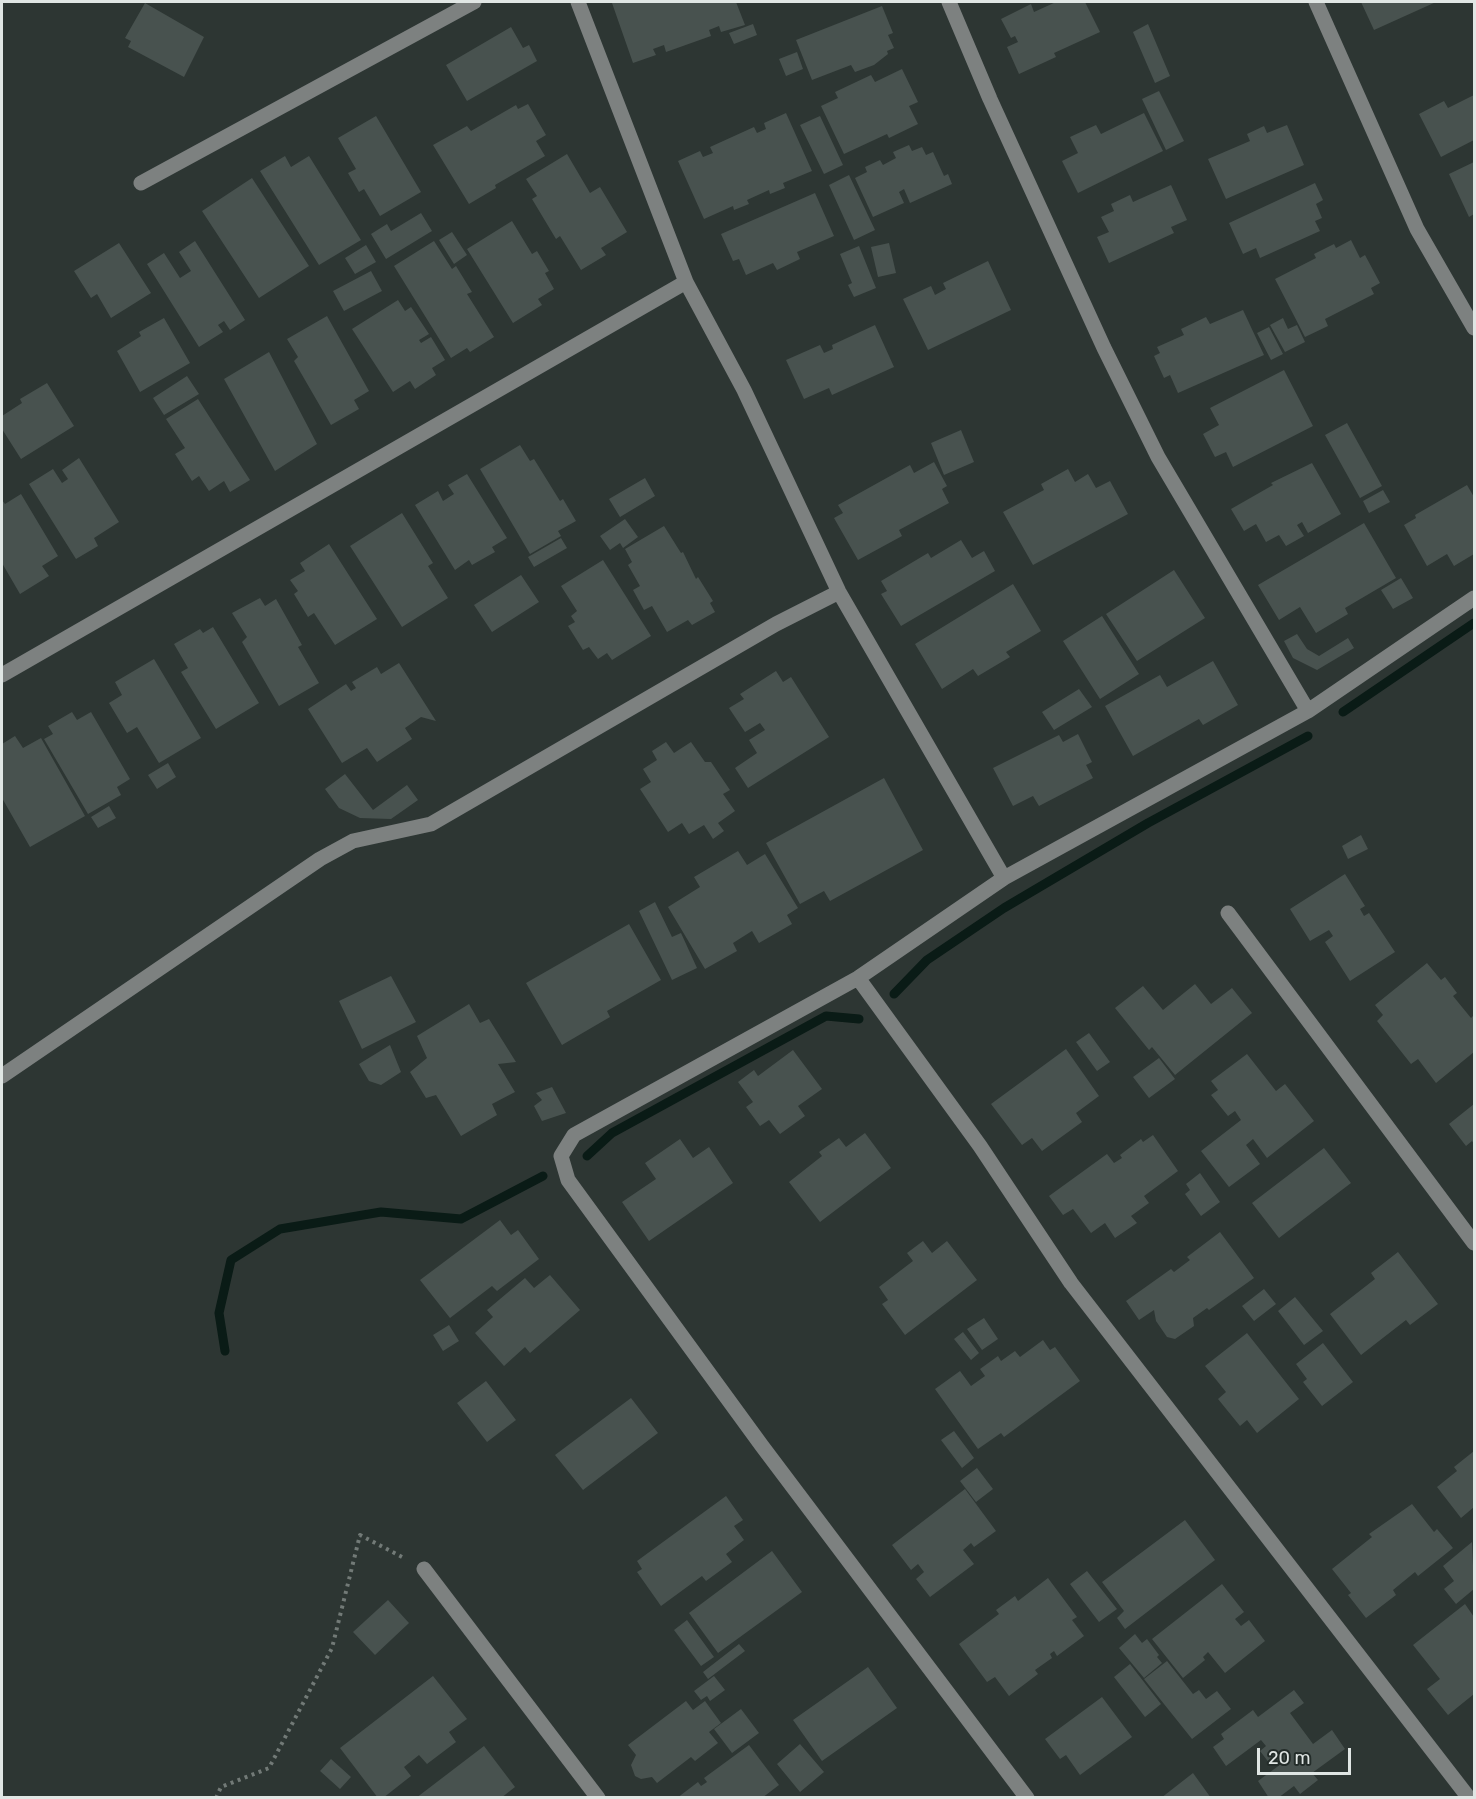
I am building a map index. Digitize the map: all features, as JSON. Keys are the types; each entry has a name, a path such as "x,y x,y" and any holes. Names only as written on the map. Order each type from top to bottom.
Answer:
{"street":[{"path":"141,183 474,2"},
{"path":"578,2 686,282 744,390 838,592 1004,878"},
{"path":"949,2 990,99 1104,348 1158,457 1308,711"},
{"path":"1316,2 1417,229 1474,328"},
{"path":"2,675 686,282"},
{"path":"2,1076 321,859 352,841 431,824 776,624 838,592"},
{"path":"1028,1797 762,1446 568,1180 561,1156 574,1135 858,978 1004,878 1308,711 1474,598"},
{"path":"1228,913 1474,1243"},
{"path":"858,978 980,1146 1071,1283 1469,1797"},
{"path":"424,1569 598,1797"}],"path":[{"path":"216,1797 221,1787 269,1768 332,1648 360,1535 424,1569"}],"building":[{"path":"736,2 745,25 721,32 719,26 709,30 711,36 666,52 664,45 653,49 656,55 633,63 612,3"},
{"path":"1056,2 1085,2 1100,32 1054,53 1056,57 1019,74 1007,47 1018,42 1015,36 1011,38 1001,19 1031,4 1034,12"},
{"path":"1361,2 1436,2 1374,30"},
{"path":"145,3 204,37 184,77 128,47 131,41 125,38"},
{"path":"882,6 893,33 888,35 894,48 887,51 888,54 874,65 855,72 851,65 812,80 796,40"},
{"path":"753,24 757,35 734,44 729,33"},
{"path":"1148,24 1170,76 1155,83 1133,32"},
{"path":"511,27 523,48 529,45 537,61 467,101 446,65"},
{"path":"797,52 803,69 786,76 779,59"},
{"path":"902,69 918,102 909,106 918,124 889,138 887,134 844,154 821,106 838,98 835,92 871,75 875,82"},
{"path":"1159,91 1184,141 1166,150 1142,99"},
{"path":"1474,95 1474,140 1441,157 1419,114 1444,101 1448,108"},
{"path":"528,104 546,135 536,141 545,156 495,185 496,188 469,204 433,145 467,126 471,131 516,105 518,109"},
{"path":"786,113 812,171 783,183 785,188 770,194 769,190 747,200 749,204 734,210 733,206 704,219 678,161 700,151 703,157 713,153 710,147 754,127 757,133 766,129 764,123"},
{"path":"1144,113 1163,151 1078,193 1062,161 1078,153 1070,137 1096,125 1101,134"},
{"path":"376,116 421,192 380,216 364,189 359,192 348,173 356,169 338,138"},
{"path":"820,116 843,165 824,174 800,125"},
{"path":"1287,125 1304,165 1226,199 1208,159 1250,141 1247,134 1264,126 1267,133"},
{"path":"909,145 912,151 922,147 926,155 933,152 944,176 948,174 952,184 910,203 904,189 899,192 904,203 873,217 855,178 867,172 865,167 880,160 883,165 896,158 893,152"},
{"path":"567,154 590,193 600,187 627,232 601,248 606,255 581,270 560,236 556,239 532,199 537,196 526,179"},
{"path":"285,156 291,167 309,156 361,240 319,265 260,171"},
{"path":"1474,162 1474,214 1469,217 1449,174"},
{"path":"849,175 875,230 854,240 829,185"},
{"path":"252,178 309,266 259,298 202,211"},
{"path":"1315,183 1323,200 1316,204 1322,218 1315,221 1320,231 1260,258 1256,248 1243,254 1229,223"},
{"path":"1171,185 1187,220 1171,227 1174,233 1109,263 1097,237 1109,232 1101,217 1114,211 1111,204 1130,195 1133,202"},
{"path":"815,193 834,236 797,252 800,259 777,270 773,263 746,275 739,259 733,261 721,234"},
{"path":"421,213 432,231 386,259 371,234 387,224 391,231"},
{"path":"512,221 532,254 537,251 549,271 545,273 554,289 538,299 542,305 513,323 467,249"},
{"path":"452,232 467,255 454,264 439,240"},
{"path":"1351,240 1360,258 1365,255 1380,283 1371,288 1374,294 1325,319 1328,326 1305,337 1275,279 1316,258 1314,254 1334,244 1336,248"},
{"path":"195,241 245,320 230,330 224,321 218,325 223,332 199,347 147,264 164,253 180,278 191,271 179,252"},
{"path":"434,241 452,269 456,266 472,292 467,294 494,337 470,352 467,348 451,358 394,266"},
{"path":"119,243 151,293 111,318 97,294 91,298 74,271"},
{"path":"889,243 896,273 878,277 871,247"},
{"path":"366,245 376,262 355,274 345,258"},
{"path":"859,246 876,288 854,297 848,285 852,283 840,254"},
{"path":"988,261 1011,310 928,350 903,299 931,286 935,295 946,289 943,283"},
{"path":"371,271 382,291 344,311 333,291"},
{"path":"398,300 405,311 411,307 429,334 419,340 421,343 431,337 445,360 432,368 436,375 415,389 410,381 393,392 352,329"},
{"path":"1243,310 1264,355 1178,393 1170,375 1164,378 1154,356 1160,353 1157,347 1184,335 1181,329 1206,317 1210,324"},
{"path":"327,316 369,391 354,400 359,409 331,425 294,361 298,357 287,339"},
{"path":"164,318 190,363 140,392 117,351 141,336 139,332"},
{"path":"1283,318 1288,329 1297,325 1305,342 1285,352 1270,325"},
{"path":"875,325 894,367 832,395 829,388 804,399 786,360 820,345 824,353 833,349 832,345"},
{"path":"1269,327 1283,354 1271,360 1257,333"},
{"path":"269,352 317,444 275,471 224,379"},
{"path":"1284,370 1313,426 1233,467 1226,452 1215,457 1203,434 1219,425 1210,408"},
{"path":"187,376 199,394 164,415 153,398"},
{"path":"47,383 74,426 21,459 2,429 2,416 22,403 20,399"},
{"path":"198,399 250,480 230,492 224,481 209,491 199,476 192,481 175,454 185,448 166,419"},
{"path":"1347,423 1382,486 1360,498 1325,435"},
{"path":"961,430 974,462 944,475 931,443"},
{"path":"520,445 530,461 534,459 560,501 563,499 576,521 558,531 561,536 530,554 480,469"},
{"path":"79,458 119,522 94,538 98,546 76,559 29,484 53,469 62,483 68,479 62,470"},
{"path":"934,462 947,486 942,489 949,503 899,530 902,536 858,560 834,518 843,513 838,505 910,465 914,473"},
{"path":"1312,463 1341,514 1308,533 1302,522 1297,525 1304,536 1286,546 1279,535 1266,542 1256,524 1244,531 1231,509 1273,485 1271,483"},
{"path":"1068,469 1075,482 1088,474 1096,488 1110,481 1128,514 1033,565 1003,512 1044,490 1041,484"},
{"path":"467,474 507,538 492,547 495,552 472,565 469,560 455,570 415,505 438,491 443,501 454,494 448,485"},
{"path":"645,478 655,496 620,517 609,499"},
{"path":"1467,485 1474,497 1474,554 1454,566 1447,554 1427,566 1404,525 1416,518 1415,515"},
{"path":"1383,490 1390,502 1369,513 1363,501"},
{"path":"21,494 58,556 42,566 49,576 20,594 2,563 2,500 5,504"},
{"path":"402,513 433,563 428,566 448,598 402,627 350,546"},
{"path":"625,519 638,537 623,548 620,543 610,550 600,536"},
{"path":"1364,523 1396,578 1345,608 1348,614 1316,633 1300,607 1279,620 1258,585"},
{"path":"664,526 681,553 683,552 696,579 698,577 713,601 710,603 715,612 692,625 688,620 667,632 652,606 644,610 633,590 640,586 628,565 632,562 625,549"},
{"path":"561,538 567,548 534,567 528,557"},
{"path":"961,540 972,558 984,551 995,571 901,626 881,594 887,591 881,581 928,553 931,558"},
{"path":"329,544 377,619 335,645 314,613 308,617 294,594 298,591 290,580 305,571 300,563"},
{"path":"603,560 651,636 612,660 607,653 598,659 589,647 583,650 568,626 575,622 571,616 577,611 561,586"},
{"path":"1174,570 1205,618 1137,661 1106,614"},
{"path":"521,575 539,602 492,632 474,605"},
{"path":"1401,578 1413,598 1393,609 1381,590"},
{"path":"1013,584 1041,631 1006,652 1010,657 978,676 973,669 942,689 915,644"},
{"path":"260,598 265,606 276,599 302,645 298,647 319,683 279,706 242,642 247,637 232,613"},
{"path":"1102,616 1139,674 1100,699 1063,641"},
{"path":"213,627 259,703 216,729 181,672 188,668 174,644 200,629 203,633"},
{"path":"1297,634 1307,649 1319,656 1348,638 1354,648 1317,670 1293,658 1284,641"},
{"path":"154,659 201,738 159,763 137,727 127,733 109,703 122,695 115,682"},
{"path":"1213,661 1238,705 1203,725 1199,719 1133,756 1105,706 1160,675 1167,687"},
{"path":"399,663 436,721 421,717 405,728 412,739 377,762 367,748 342,763 308,709 346,684 351,691 356,688 352,682 377,667 381,674"},
{"path":"776,671 783,682 791,677 829,737 748,788 735,768 757,753 749,740 765,730 760,723 745,732 729,708 744,699 740,694"},
{"path":"1079,689 1092,707 1054,730 1042,712"},
{"path":"72,712 77,720 91,712 130,779 117,787 121,795 88,814 44,739 53,734 48,726"},
{"path":"1078,734 1092,762 1086,765 1093,778 1039,806 1033,796 1013,806 993,768 1059,735 1063,742"},
{"path":"15,736 23,748 41,738 85,816 30,847 2,798 2,744"},
{"path":"666,742 674,753 691,742 705,762 711,762 730,790 723,794 735,811 718,823 724,831 713,839 704,825 689,834 682,823 668,832 640,789 651,782 643,769 657,760 652,751"},
{"path":"168,763 176,777 157,789 148,775"},
{"path":"345,774 373,810 407,785 418,800 391,819 360,818 339,808 325,789"},
{"path":"884,778 923,850 830,901 824,891 800,904 766,843"},
{"path":"109,806 116,818 98,828 91,817"},
{"path":"1361,835 1368,849 1348,859 1342,846"},
{"path":"738,851 747,865 765,854 798,908 787,915 792,924 759,943 752,931 733,943 737,951 705,969 668,907 700,887 694,877"},
{"path":"1345,874 1365,906 1360,909 1364,916 1369,913 1395,952 1350,981 1325,942 1333,936 1329,930 1310,941 1290,909"},
{"path":"655,902 672,937 681,933 697,968 672,980 639,911"},
{"path":"629,924 661,980 607,1011 610,1017 562,1045 526,983"},
{"path":"1427,963 1441,980 1445,977 1457,993 1453,996 1471,1018 1474,1015 1474,1052 1436,1083 1418,1059 1411,1064 1377,1021 1383,1015 1375,1005"},
{"path":"391,976 416,1022 362,1049 339,1001"},
{"path":"1195,984 1211,1004 1232,988 1252,1013 1175,1075 1152,1047 1149,1050 1115,1008 1143,986 1163,1010"},
{"path":"469,1004 480,1023 489,1019 516,1062 498,1064 515,1092 492,1104 497,1115 461,1136 436,1095 426,1098 410,1072 427,1058 417,1036"},
{"path":"1089,1033 1110,1062 1097,1071 1076,1042"},
{"path":"390,1045 401,1072 381,1085 369,1081 359,1064"},
{"path":"1066,1049 1099,1096 1076,1113 1082,1122 1042,1151 1032,1138 1022,1145 991,1104"},
{"path":"793,1050 822,1089 798,1106 805,1116 780,1134 769,1120 760,1126 746,1107 753,1102 738,1082 754,1070 758,1076"},
{"path":"1247,1054 1276,1091 1285,1084 1314,1121 1267,1158 1253,1139 1246,1145 1260,1164 1229,1187 1201,1151 1241,1120 1235,1111 1228,1116 1211,1095 1218,1090 1211,1081"},
{"path":"1159,1058 1175,1079 1149,1098 1133,1077"},
{"path":"552,1087 566,1113 542,1121 534,1106 542,1100 536,1093"},
{"path":"1474,1104 1474,1144 1472,1141 1466,1146 1449,1124"},
{"path":"865,1133 891,1168 820,1222 789,1182 822,1156 819,1152 839,1138 846,1147"},
{"path":"1153,1135 1178,1171 1144,1196 1149,1203 1131,1216 1137,1223 1115,1238 1105,1223 1091,1233 1073,1209 1063,1215 1049,1196 1107,1154 1114,1163 1122,1158 1120,1155 1141,1139 1143,1142"},
{"path":"680,1139 693,1158 709,1147 733,1183 649,1241 622,1202 656,1179 645,1163"},
{"path":"1324,1148 1351,1183 1279,1238 1252,1203"},
{"path":"1200,1173 1220,1202 1201,1216 1185,1194 1190,1190 1186,1184"},
{"path":"500,1220 511,1235 518,1230 539,1259 497,1291 492,1286 450,1318 420,1280"},
{"path":"1220,1232 1254,1278 1209,1310 1207,1308 1193,1318 1194,1326 1175,1339 1167,1337 1156,1321 1154,1310 1139,1320 1126,1301 1171,1269 1174,1272 1190,1260 1187,1257"},
{"path":"923,1241 932,1253 947,1241 977,1280 905,1335 882,1304 888,1300 879,1287 913,1261 907,1253"},
{"path":"1398,1252 1438,1304 1410,1325 1406,1320 1361,1355 1330,1314 1375,1279 1371,1273"},
{"path":"550,1275 580,1310 530,1353 525,1347 504,1366 475,1333 493,1317 487,1310 525,1278 534,1288"},
{"path":"1264,1289 1276,1304 1254,1321 1242,1306"},
{"path":"1295,1297 1323,1331 1304,1345 1278,1311"},
{"path":"984,1318 998,1339 982,1350 967,1329"},
{"path":"449,1325 459,1341 443,1351 433,1335"},
{"path":"963,1332 979,1353 971,1360 954,1339"},
{"path":"1247,1333 1299,1399 1257,1433 1247,1420 1240,1426 1218,1399 1226,1392 1205,1366"},
{"path":"1043,1340 1050,1350 1055,1347 1080,1381 1004,1437 1001,1433 978,1449 935,1389 960,1371 971,1386 985,1376 980,1369 998,1356 1001,1361 1015,1351 1020,1357"},
{"path":"1323,1343 1353,1382 1322,1406 1303,1382 1307,1379 1296,1364"},
{"path":"486,1381 516,1420 487,1442 457,1403"},
{"path":"631,1398 658,1433 583,1490 555,1455"},
{"path":"954,1431 974,1458 962,1468 941,1440"},
{"path":"1474,1451 1474,1507 1461,1518 1437,1487 1457,1471 1454,1467"},
{"path":"977,1468 993,1489 976,1502 960,1481"},
{"path":"965,1489 996,1531 974,1547 971,1543 963,1550 974,1564 930,1597 916,1579 924,1572 918,1564 911,1570 892,1545"},
{"path":"726,1496 743,1520 734,1526 744,1540 726,1554 732,1562 706,1581 702,1576 661,1606 637,1572 642,1569 637,1561"},
{"path":"1412,1504 1434,1532 1437,1529 1453,1548 1418,1576 1415,1572 1393,1590 1396,1595 1366,1618 1348,1595 1351,1593 1332,1569 1372,1537 1369,1534"},
{"path":"1185,1520 1215,1560 1125,1629 1117,1618 1124,1611 1102,1582"},
{"path":"1472,1542 1474,1589 1456,1604 1444,1589 1454,1581 1443,1566"},
{"path":"772,1551 802,1592 718,1653 689,1613"},
{"path":"1087,1571 1117,1609 1099,1622 1070,1584"},
{"path":"1048,1578 1077,1617 1072,1620 1084,1636 1057,1656 1054,1651 1050,1654 1052,1658 1035,1670 1038,1674 1009,1696 995,1677 987,1682 959,1644 999,1614 996,1610 1015,1596 1018,1601"},
{"path":"1222,1584 1244,1612 1235,1619 1241,1626 1249,1620 1265,1641 1225,1673 1208,1652 1203,1657 1205,1660 1183,1678 1152,1639"},
{"path":"388,1600 409,1623 375,1655 353,1632"},
{"path":"1465,1604 1474,1617 1474,1694 1448,1715 1427,1689 1440,1679 1413,1645"},
{"path":"687,1620 714,1657 701,1666 674,1630"},
{"path":"1135,1634 1142,1643 1147,1639 1162,1663 1144,1678 1119,1648"},
{"path":"739,1644 745,1651 708,1679 703,1672"},
{"path":"1167,1661 1193,1694 1199,1690 1206,1699 1217,1691 1231,1709 1192,1739 1144,1679"},
{"path":"1130,1664 1161,1704 1145,1717 1114,1677"},
{"path":"868,1667 897,1708 822,1761 793,1720"},
{"path":"433,1676 467,1719 449,1732 456,1742 427,1764 419,1755 404,1767 411,1776 383,1798 378,1798 340,1748"},
{"path":"714,1676 725,1690 710,1701 707,1696 701,1700 694,1691"},
{"path":"1294,1690 1304,1703 1290,1713 1313,1744 1332,1730 1345,1749 1312,1773 1318,1780 1300,1794 1294,1786 1278,1798 1269,1798 1258,1781 1281,1764 1276,1759 1270,1764 1260,1751 1266,1746 1261,1740 1226,1766 1213,1747 1224,1739 1221,1734 1253,1710 1258,1717"},
{"path":"1102,1697 1132,1737 1080,1775 1066,1755 1060,1759 1045,1739"},
{"path":"686,1701 693,1710 705,1701 721,1723 709,1732 718,1743 695,1761 691,1757 657,1783 652,1777 641,1779 635,1776 631,1765 636,1755 628,1745"},
{"path":"741,1709 759,1733 732,1753 714,1729"},
{"path":"800,1744 824,1772 800,1792 777,1764"},
{"path":"749,1745 779,1785 762,1798 677,1798 698,1782 701,1786 707,1782 704,1778"},
{"path":"484,1746 515,1787 501,1798 416,1798"},
{"path":"331,1759 351,1777 340,1789 320,1771"},
{"path":"1193,1773 1211,1798 1161,1798"}],"waterway":[{"path":"1343,712 1474,623"},
{"path":"894,994 927,960 1004,908 1148,823 1308,736"},
{"path":"587,1156 612,1133 826,1016 859,1019"},
{"path":"225,1351 219,1313 231,1260 280,1229 381,1212 461,1219 543,1176"}]}
